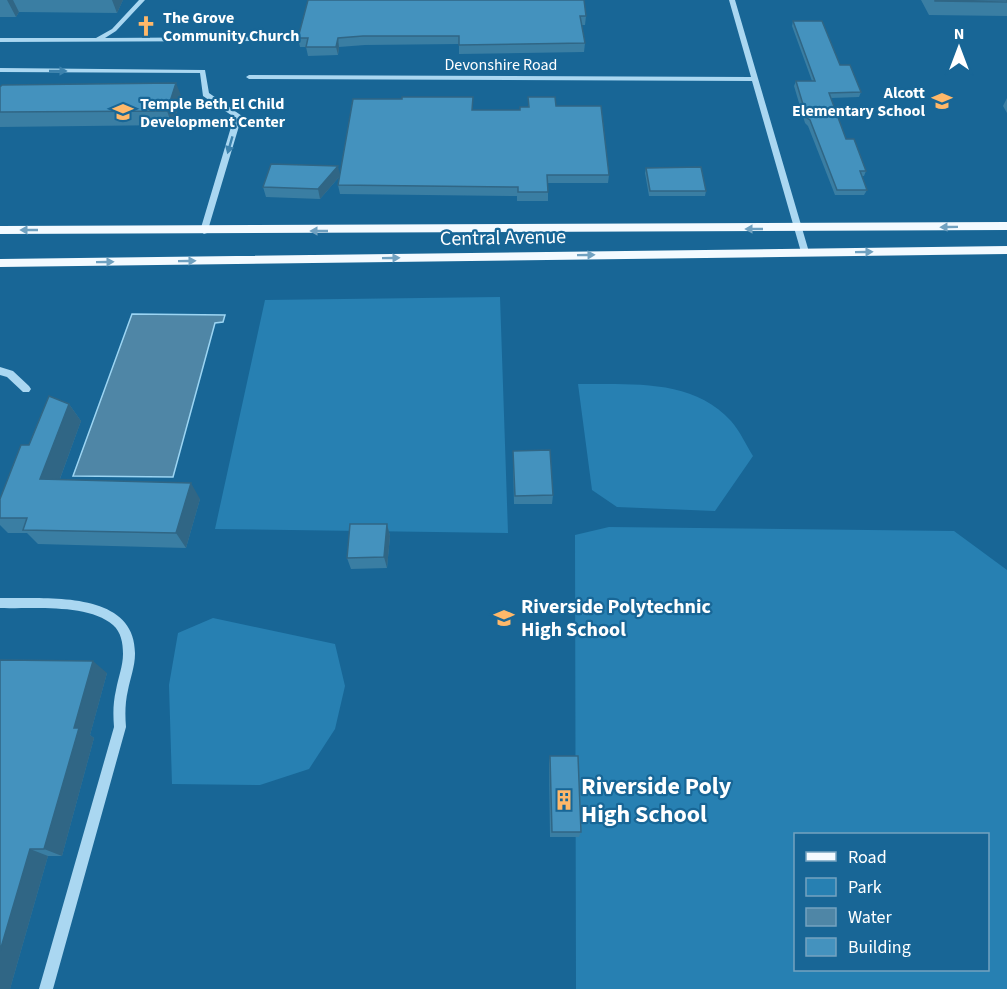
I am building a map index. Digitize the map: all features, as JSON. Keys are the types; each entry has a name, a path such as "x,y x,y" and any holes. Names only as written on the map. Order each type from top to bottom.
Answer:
{"main road":[{"name":"Central Avenue","path":"0,230 798,229 1007,226"},
{"name":"Central Avenue","path":"0,263 1007,250"}],"street":[{"path":"96,39 114,30 142,0"},
{"path":"732,0 753,79 806,252"},
{"path":"0,40 275,39"},
{"path":"0,70 203,71 206,94 238,116 204,231"},
{"path":"0,78 14,70"},
{"name":"Devonshire Road","path":"249,77 753,79"},
{"path":"0,371 10,374 26,389"},
{"path":"0,603 83,608 107,612 121,621 128,635 129,653 117,706 120,727 46,989"}],"green space":[{"path":"500,297 508,533 215,529 265,300"},
{"path":"578,384 659,387 698,397 715,407 731,421 753,456 715,511 617,507 592,490"},
{"path":"609,527 954,531 1007,570 1007,989 576,989 575,535"},
{"path":"213,618 335,644 345,686 335,729 309,769 260,785 172,784 169,685 178,633"}],"water":[{"path":"132,314 225,315 223,322 215,323 173,477 73,476"}],"building":[{"path":"308,0 584,0 586,16 580,16 585,43 459,45 459,36 363,36 338,38 336,47 306,47 308,38 298,38"},
{"path":"1007,0 1007,2 935,1"},
{"path":"793,21 822,21 840,65 850,65 861,92 829,93 846,139 854,139 866,171 860,171 867,190 837,190 810,120 807,118 796,81 815,81"},
{"path":"176,83 167,111 0,112 0,87 2,85"},
{"path":"402,97 473,97 472,110 520,110 520,107 529,107 528,97 555,97 556,106 601,106 609,175 547,175 548,192 518,192 518,187 338,185 353,99 402,99"},
{"path":"271,164 338,166 318,189 263,187"},
{"path":"701,167 706,191 650,191 646,168"},
{"path":"49,396 69,404 40,479 191,483 176,533 23,530 27,518 0,518 0,499 21,445 29,445"},
{"path":"550,450 553,495 515,496 513,451"},
{"path":"350,524 387,524 384,557 347,558"},
{"path":"0,660 93,661 74,728 79,728 44,849 30,849 0,951"},
{"name":"Riverside Poly High School","path":"550,756 578,756 581,832 552,832"}],"place":[{"name":"The Grove Community Church","path":"146,26"},
{"name":"Alcott Elementary School","path":"942,101"},
{"name":"Temple Beth El Child Development Center","path":"123,112"},
{"name":"Riverside Polytechnic High School","path":"504,618"},
{"name":"Riverside Poly High School","path":"564,800"}]}
